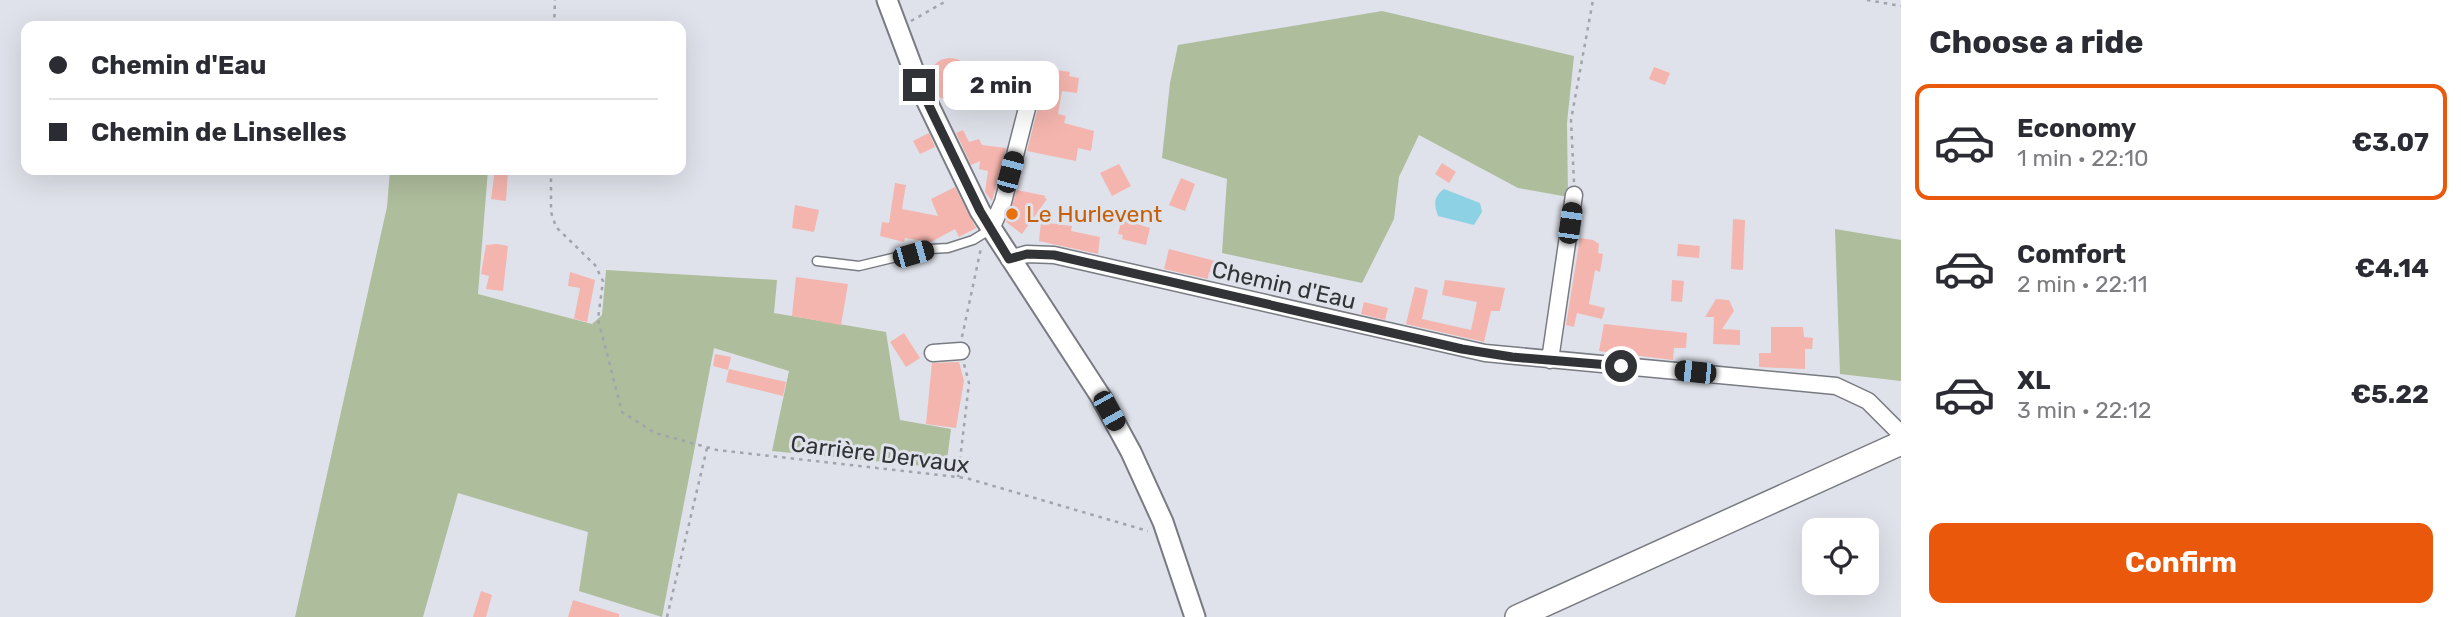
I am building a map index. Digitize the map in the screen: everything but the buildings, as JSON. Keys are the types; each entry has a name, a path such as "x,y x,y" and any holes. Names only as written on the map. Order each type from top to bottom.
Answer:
{"main road":[{"path":"1517,617 1901,443"}],"street":[{"path":"887,0 896,30 925,97 991,229 1109,411 1168,534 1195,617"},
{"path":"991,229 1003,202 1036,73"},
{"path":"1550,360 1574,195"},
{"name":"Chemin d'Eau","path":"1009,259 1027,254 1054,255 1462,349 1550,360 1836,386 1868,401 1901,434"},
{"path":"933,353 961,351"},
{"path":"1183,585 1187,617"}],"lane":[{"path":"817,261 859,267 948,248 973,240 991,229"}],"path":[{"path":"554,21 555,0"},
{"path":"896,30 948,0"},
{"path":"1574,195 1571,120 1592,0"},
{"path":"1867,0 1901,6"},
{"name":"Carrière Dervaux","path":"551,175 551,212 556,228 595,265 603,281 598,318 622,412 655,433 707,448 958,477 1138,529 1168,534"},
{"path":"958,477 969,383 961,351 978,255 991,229"},
{"path":"667,617 707,448"}],"green space":[{"path":"1382,11 1574,56 1567,123 1568,197 1518,188 1419,135 1399,177 1394,219 1362,283 1222,253 1227,179 1162,158 1170,83 1178,45"},
{"path":"390,175 488,175 478,294 592,324 602,315 606,270 777,280 774,313 886,332 900,420 951,429 946,468 772,451 789,371 714,348 662,617 579,591 588,532 458,493 423,617 295,617 387,207"},
{"path":"1835,229 1901,240 1901,381 1840,374"}],"water":[{"path":"1444,189 1480,203 1482,212 1474,225 1438,216 1435,201"}],"place":[{"name":"Le Hurlevent","path":"1012,214"}],"route":[{"path":"919,85 980,211 1009,259 1037,253 1054,255 1462,349 1512,357 1621,366"}]}
